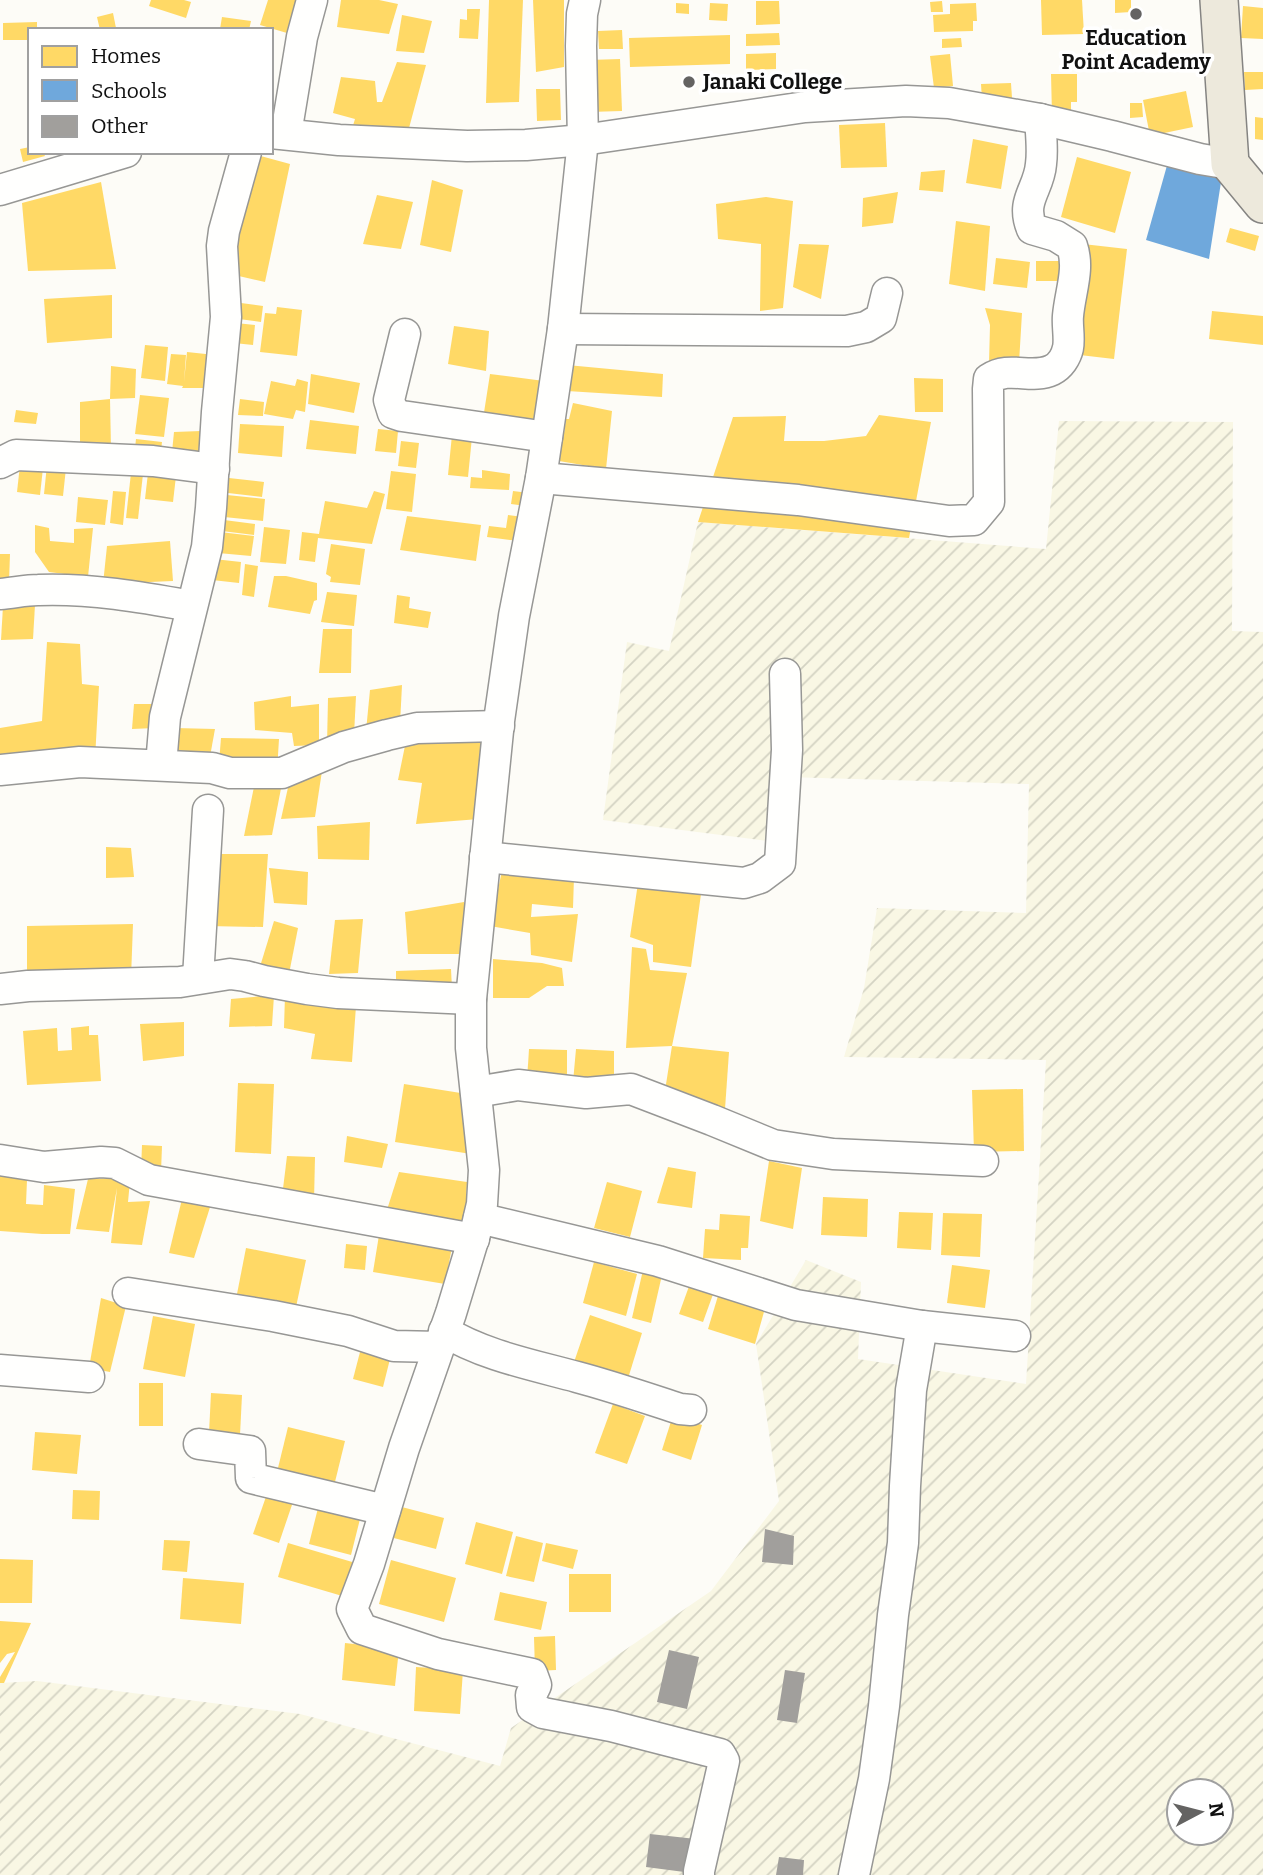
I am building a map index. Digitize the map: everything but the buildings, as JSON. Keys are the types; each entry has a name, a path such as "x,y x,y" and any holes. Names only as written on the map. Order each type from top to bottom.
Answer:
{"main road":[{"path":"1219,0 1230,164 1263,204"}],"street":[{"path":"312,0 279,134 340,140 467,146 526,145 583,140 805,107 906,101 949,103 1040,119 1230,164"},
{"path":"585,0 581,46 583,140 563,329 541,478 514,616 499,726 471,999 471,1048 484,1170 482,1204 442,1339 352,1609 362,1629 438,1654 532,1674 536,1685 531,1695 532,1707 543,1713 611,1726 720,1754 724,1761 699,1875"},
{"path":"541,478 798,500 949,521 974,520 989,502 989,379 998,374 1042,374 1056,368 1068,347 1068,317 1076,259 1072,246 1056,236 1032,229 1027,217 1028,203 1041,166 1040,119"},
{"path":"0,190 119,154"},
{"path":"161,765 165,717 207,547 216,412 226,317 222,246 245,154"},
{"path":"563,329 847,331 866,327 881,317 887,293"},
{"path":"405,334 389,400 393,413 547,437"},
{"path":"0,463 16,455 153,461 214,469"},
{"path":"0,594 37,590 84,591 191,606"},
{"path":"485,857 744,883 760,878 780,863 787,750 785,674"},
{"path":"0,770 80,762 282,774 344,747 407,730 499,726"},
{"path":"198,978 208,810"},
{"path":"0,989 180,982 230,974 338,993 471,999"},
{"path":"476,1092 518,1085 586,1093 631,1089 773,1145 833,1154 983,1161"},
{"path":"0,1160 44,1167 114,1163 149,1180 476,1228 658,1261 796,1305 922,1325 1015,1336"},
{"path":"128,1293 273,1316 348,1331 394,1346 442,1339 462,1342 533,1366 691,1410"},
{"path":"854,1875 875,1773 884,1706 903,1543 911,1390 922,1325"},
{"path":"0,1370 89,1377"},
{"path":"199,1444 250,1451 251,1478 385,1510"}],"shaded area":[{"path":"1059,421 1233,422 1232,631 1263,632 1263,1875 0,1875 0,1683 37,1681 300,1714 500,1766 511,1728 711,1591 779,1501 756,1344 806,1260 861,1282 858,1359 1026,1384 1046,1060 844,1057 864,988 877,908 1026,913 1029,784 786,777 775,842 603,820 627,642 669,651 698,522 1046,549"}],"place":[{"name":"Education Point Academy","path":"1136,14"},
{"name":"Janaki College","path":"689,82"}]}
